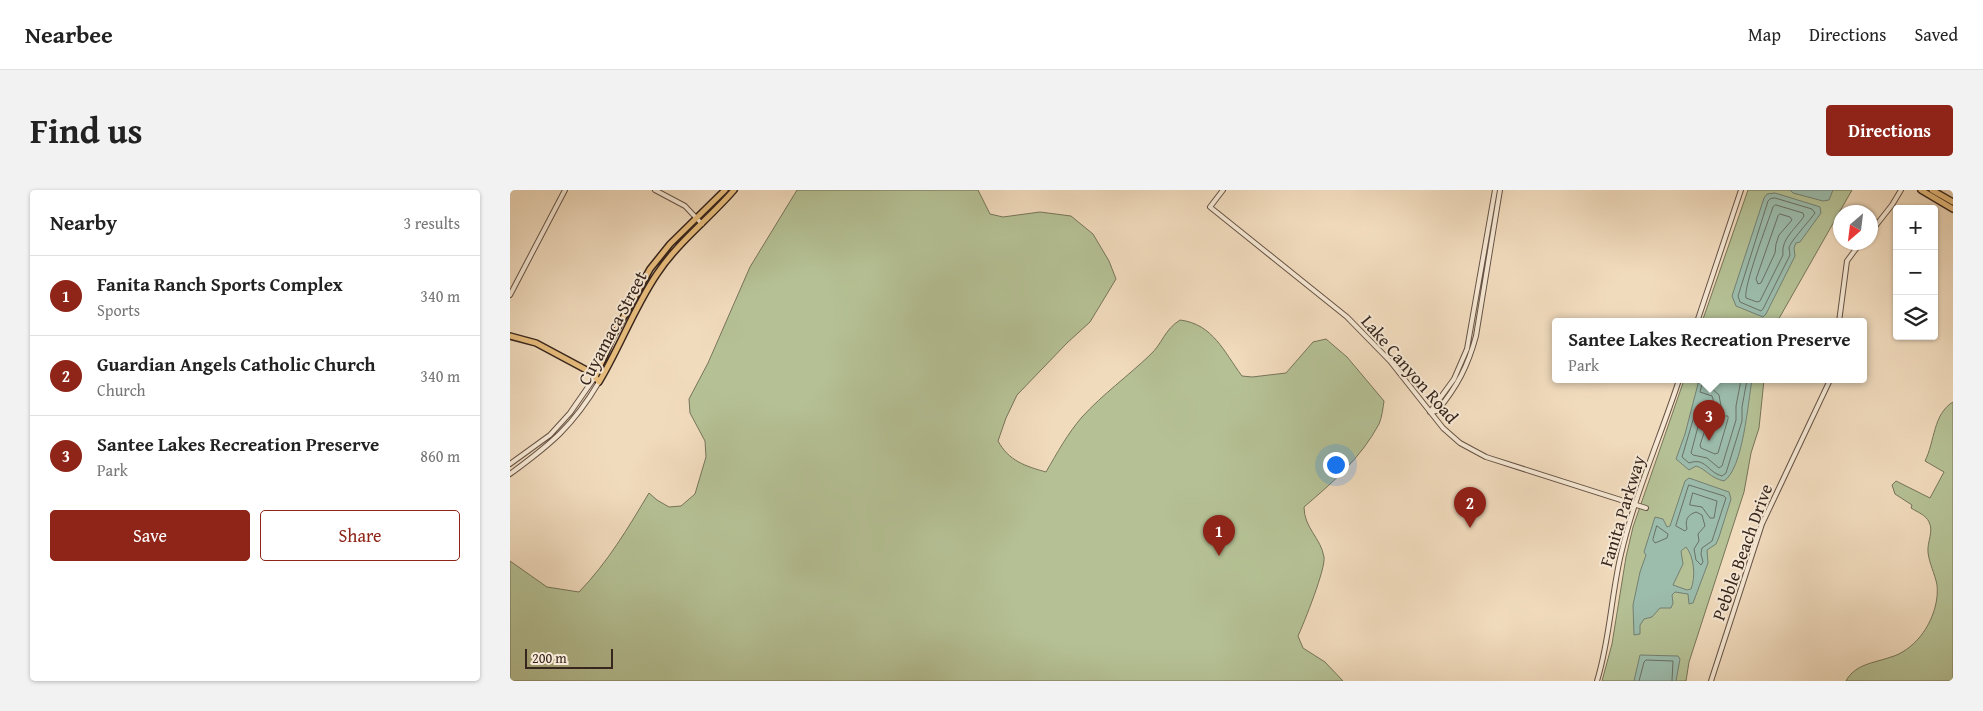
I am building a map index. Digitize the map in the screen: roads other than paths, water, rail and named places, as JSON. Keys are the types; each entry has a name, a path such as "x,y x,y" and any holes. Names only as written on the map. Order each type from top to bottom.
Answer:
{"main road":[{"name":"Cuyamaca Street","path":"595,377 613,336 650,269 670,244 725,190"},
{"name":"Cuyamaca Street","path":"599,382 657,274 675,249 734,190"},
{"path":"1921,190 1953,209"},
{"path":"1932,190 1953,202"},
{"path":"510,336 536,343 595,377 599,382"}],"street":[{"path":"510,295 566,190"},
{"path":"655,190 685,206 702,224"},
{"name":"Lake Canyon Road","path":"1223,190 1210,207 1347,317 1390,361 1451,436 1478,454 1646,508"},
{"path":"1430,412 1454,379 1467,349 1495,190"},
{"path":"1430,412 1436,411 1446,399 1464,373 1470,356 1476,336 1500,190"},
{"path":"1698,318 1741,190"},
{"path":"1878,223 1901,190"},
{"path":"1840,318 1847,261 1855,250"},
{"name":"Cuyamaca Street","path":"510,464 550,435 570,413 595,377"},
{"name":"Cuyamaca Street","path":"510,474 543,450 565,430 582,410 599,382"},
{"name":"Fanita Parkway","path":"1597,681 1609,634 1620,555 1678,383"},
{"name":"Pebble Beach Drive","path":"1711,681 1762,524 1829,383"}],"water":[{"path":"1790,190 1833,190 1829,200 1823,201 1793,193"},
{"path":"1775,193 1820,207 1821,213 1800,242 1796,243 1794,248 1795,256 1763,317 1736,306 1732,296 1764,198 1767,194"},
{"path":"1698,383 1752,383 1740,450 1736,463 1724,481 1715,478 1696,466 1689,470 1676,459 1685,434"},
{"path":"1689,478 1729,492 1731,499 1719,537 1716,544 1707,550 1708,563 1693,603 1689,604 1688,594 1675,592 1672,595 1673,603 1671,608 1660,608 1652,617 1644,619 1640,625 1640,634 1634,635 1633,605 1640,572 1646,555 1644,552 1655,517 1663,519 1667,527 1670,526 1685,481","holes":["1686,547 1689,551 1694,573 1691,589 1687,590 1673,585 1683,564 1681,551"]},
{"path":"1640,655 1678,656 1680,659 1676,681 1634,681"}],"place":[{"name":"Santee Lakes Recreation Preserve","path":"1709,441"},
{"name":"Guardian Angels Catholic Church","path":"1470,528"},
{"name":"Fanita Ranch Sports Complex","path":"1219,556"}]}
